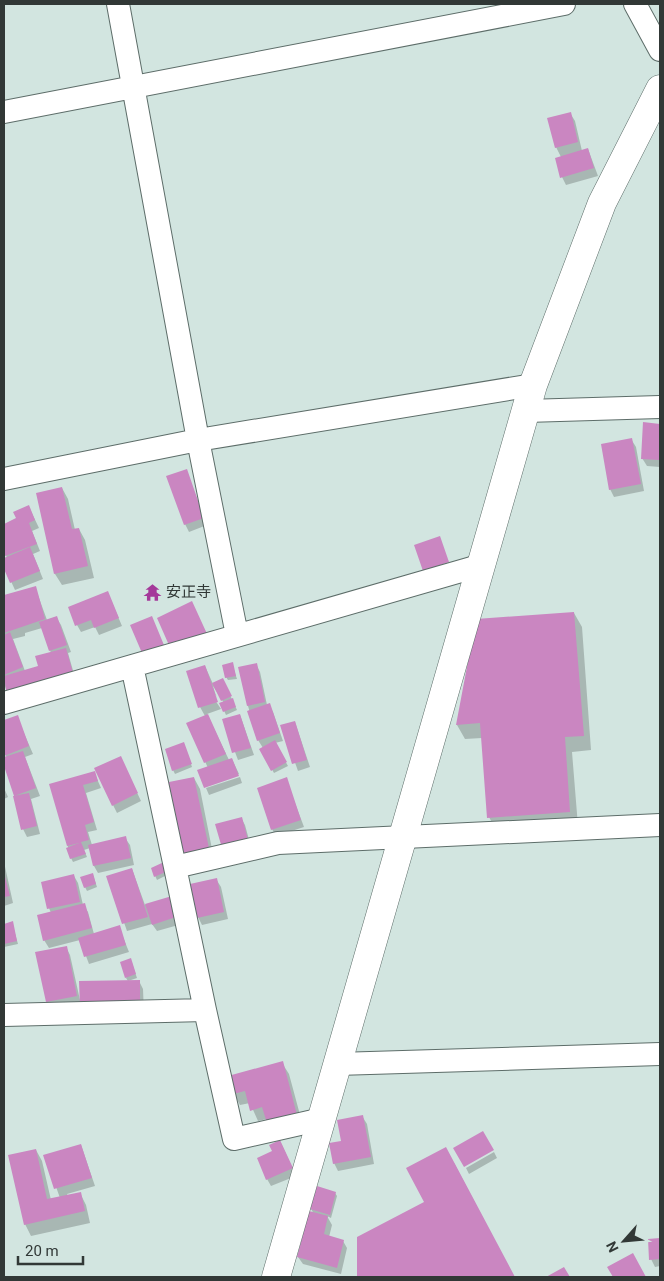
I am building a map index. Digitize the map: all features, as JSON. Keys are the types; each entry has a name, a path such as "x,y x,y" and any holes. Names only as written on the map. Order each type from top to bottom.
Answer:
{"street":[{"path":"118,4 198,440 237,635"},
{"path":"4,112 564,4"},
{"path":"636,4 660,50"},
{"path":"276,1277 533,385 602,203 660,89"},
{"path":"4,480 198,440 533,385"},
{"path":"526,411 660,407"},
{"path":"4,704 482,565"},
{"path":"132,666 234,1139 322,1119"},
{"path":"175,867 278,843 401,839 660,825"},
{"path":"4,1015 205,1010"},
{"path":"337,1064 660,1054"}],"building":[{"path":"571,112 578,142 555,148 547,118"},
{"path":"588,148 594,168 560,178 555,158"},
{"path":"643,422 660,424 660,460 641,459"},
{"path":"632,438 641,484 609,490 601,444"},
{"path":"187,469 204,518 184,525 166,476"},
{"path":"62,487 72,529 79,528 88,566 54,574 36,493"},
{"path":"29,505 35,520 29,523 37,544 5,556 4,524 16,518 13,512"},
{"path":"440,536 449,562 423,571 414,545"},
{"path":"30,547 40,571 10,583 4,569 4,558"},
{"path":"36,586 45,619 4,633 4,595"},
{"path":"108,591 119,618 94,628 91,620 75,626 68,607"},
{"path":"192,601 208,636 172,652 157,618"},
{"path":"574,612 584,736 565,737 570,812 487,818 480,723 456,725 476,619"},
{"path":"57,616 67,645 49,651 39,622"},
{"path":"152,616 166,650 145,660 130,625"},
{"path":"10,632 23,667 4,675 4,635"},
{"path":"66,648 75,680 7,696 4,676 38,666 35,656"},
{"path":"233,662 236,676 225,678 222,665"},
{"path":"257,663 265,702 247,706 238,667"},
{"path":"205,665 218,702 198,708 186,671"},
{"path":"223,678 232,696 221,701 212,683"},
{"path":"233,698 236,707 223,712 219,703"},
{"path":"270,703 280,733 257,741 247,711"},
{"path":"208,714 226,754 204,763 186,723"},
{"path":"240,714 251,748 232,753 222,719"},
{"path":"18,715 29,746 4,756 4,720"},
{"path":"295,721 307,760 292,764 280,725"},
{"path":"275,740 287,762 271,771 259,749"},
{"path":"184,742 192,764 172,771 165,749"},
{"path":"23,751 36,788 14,796 4,766 4,757"},
{"path":"121,756 138,793 112,806 94,768"},
{"path":"232,758 239,776 204,788 197,770"},
{"path":"95,771 98,781 83,785 94,822 85,825 89,840 81,842 86,854 70,859 66,848 79,843 67,846 49,784"},
{"path":"194,777 210,853 180,859 164,783"},
{"path":"287,777 301,820 271,830 257,788"},
{"path":"29,793 37,826 21,830 13,796"},
{"path":"242,817 248,840 222,848 215,824"},
{"path":"126,836 131,858 93,866 88,845"},
{"path":"164,862 168,871 154,877 151,868"},
{"path":"132,868 148,917 122,924 106,876"},
{"path":"4,873 10,896 4,897"},
{"path":"93,873 96,884 84,888 80,877"},
{"path":"74,874 80,902 47,909 41,882"},
{"path":"217,878 224,912 197,918 190,884"},
{"path":"172,896 179,916 152,925 145,904"},
{"path":"85,903 92,928 43,941 37,915"},
{"path":"13,921 17,941 4,944 4,924"},
{"path":"120,925 126,945 84,957 78,938"},
{"path":"67,946 77,996 46,1002 35,952"},
{"path":"131,958 136,974 125,978 120,962"},
{"path":"140,980 140,1007 80,1008 79,981"},
{"path":"283,1061 297,1115 267,1123 262,1107 250,1111 245,1091 233,1094 228,1076"},
{"path":"363,1115 371,1157 333,1164 329,1143 341,1141 337,1120"},
{"path":"483,1131 494,1150 464,1167 453,1148"},
{"path":"280,1140 293,1168 266,1180 257,1158 272,1151 269,1145"},
{"path":"81,1144 92,1178 54,1189 43,1155"},
{"path":"446,1147 515,1277 357,1277 357,1237 424,1202 406,1168"},
{"path":"36,1149 47,1199 81,1192 85,1211 24,1225 8,1155"},
{"path":"317,1186 336,1192 330,1215 310,1209"},
{"path":"309,1211 328,1216 324,1234 344,1240 337,1268 297,1257"},
{"path":"660,1238 660,1259 649,1260 648,1239"},
{"path":"633,1253 646,1277 613,1277 607,1267"},
{"path":"564,1267 570,1277 546,1277"}],"place":[{"name":"安正寺","path":"152,592"}]}
